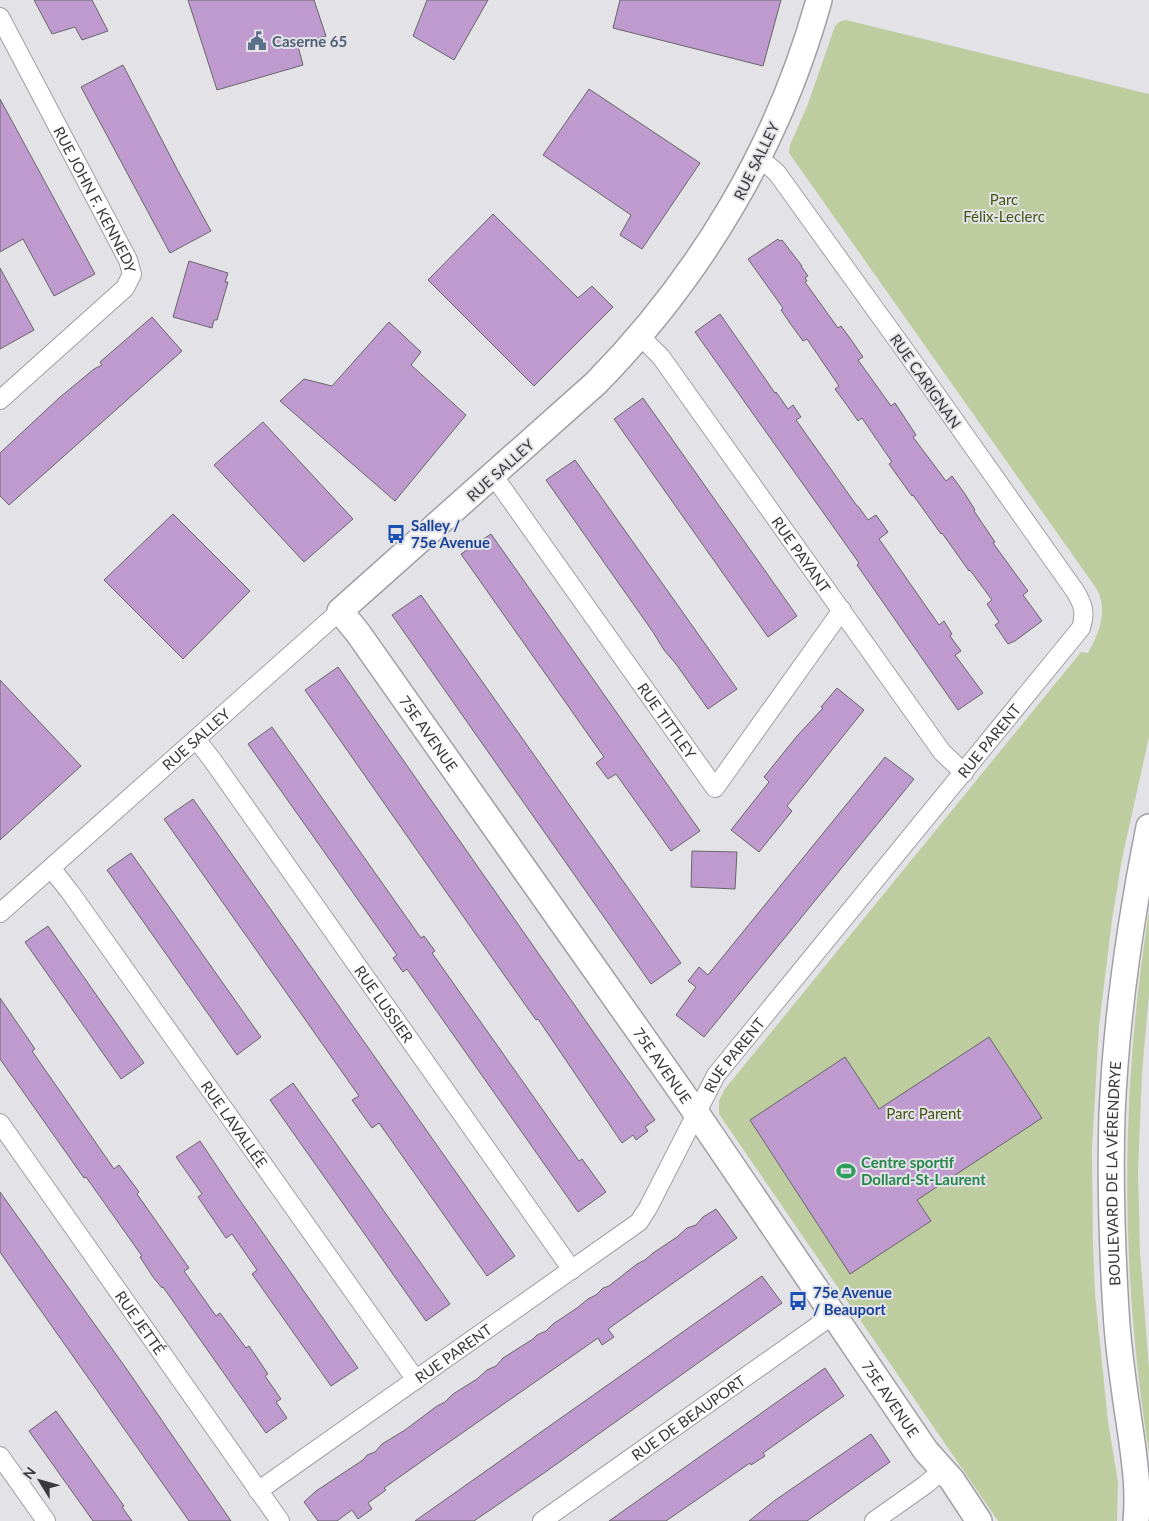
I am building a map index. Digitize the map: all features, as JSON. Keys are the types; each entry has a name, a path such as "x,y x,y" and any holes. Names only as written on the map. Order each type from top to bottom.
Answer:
{"street":[{"name":"RUE SALLEY","path":"0,913 596,383 640,336 706,248 732,207 758,160 789,89 819,0"},
{"name":"RUE JOHN F. KENNEDY","path":"0,17 128,260 132,274 125,288 0,400"},
{"name":"RUE CARIGNAN","path":"758,160 777,173 1075,591 1083,605 1084,611"},
{"name":"RUE PAYANT","path":"640,336 656,350 942,752 964,773"},
{"name":"RUE TITTLEY","path":"493,475 517,506 714,788 842,610"},
{"name":"RUE PARENT","path":"258,1491 572,1270 642,1218 716,1075 1075,636 1082,623 1084,611"},
{"name":"75E AVENUE","path":"340,612 358,633 697,1114 926,1451 943,1470 979,1521"},
{"name":"RUE LUSSIER","path":"196,740 214,761 572,1270"},
{"name":"BOULEVARD DE LA VÉRENDRYE","path":"1136,1521 1138,1500 1136,1473 1121,1368 1116,1316 1112,1235 1111,1145 1114,1086 1124,977 1130,931 1149,827"},
{"name":"RUE LAVALLÉE","path":"51,868 70,892 416,1380"},
{"name":"RUE JETTÉ","path":"0,1123 280,1521"},
{"name":"RUE DE BEAUPORT","path":"542,1521 833,1315"},
{"path":"0,1456 46,1521"},
{"path":"874,1521 926,1485 943,1470"}],"green space":[{"name":"Parc Parent","path":"846,20 1149,94 1149,737 1122,859 1112,920 1099,1027 1092,1149 1095,1294 1108,1421 1118,1482 1117,1521 998,1521 719,1114 719,1101 724,1090 1081,652 1088,653 1096,638 1102,613 1100,596 1096,588 789,153 790,145 808,104 835,26 839,22"},
{"path":"1149,911 1149,994 1142,1073 1138,1171 1140,1252 1149,1369 1149,1453 1139,1385 1133,1317 1127,1182 1133,1047 1139,979"}],"building":[{"path":"34,0 92,0 108,31 82,40 75,27 52,34"},
{"name":"Caserne 65","path":"188,0 314,0 326,36 298,46 303,65 217,90"},
{"path":"427,0 488,0 454,60 413,36"},
{"path":"620,0 781,0 763,66 613,28"},
{"path":"123,65 211,231 170,253 81,87"},
{"path":"589,89 700,163 642,249 620,235 631,215 543,155"},
{"path":"0,99 95,274 54,296 23,239 0,252"},
{"path":"493,214 578,298 592,286 613,307 534,386 428,280"},
{"path":"778,239 782,240 802,266 808,276 805,278 807,281 805,282 838,328 841,326 863,357 858,360 891,406 895,403 916,435 913,437 946,481 952,476 995,542 993,543 1028,591 1023,595 1042,621 1015,641 1008,644 995,625 999,622 987,604 992,600 889,464 892,462 862,418 858,421 835,389 839,386 807,339 803,341 792,326 781,310 783,308 748,259"},
{"path":"189,261 228,273 225,282 228,282 217,320 214,320 212,328 173,317"},
{"path":"0,268 34,330 0,349"},
{"path":"720,314 775,393 788,409 793,405 801,417 796,420 857,506 868,520 876,515 888,532 879,539 939,625 944,621 952,634 950,636 961,651 955,655 983,693 958,710 857,565 859,563 695,332"},
{"path":"152,317 182,351 9,505 0,496 0,453 59,398 94,369 102,365 100,362"},
{"path":"389,322 421,352 411,365 466,415 395,501 280,401 304,379 332,386"},
{"path":"643,398 797,616 768,637 614,419"},
{"path":"263,422 353,519 304,562 214,465"},
{"path":"575,460 737,689 708,709 664,650 546,480"},
{"path":"173,514 250,591 183,659 104,580"},
{"path":"491,534 700,831 671,851 616,774 608,779 596,763 604,757 461,554"},
{"path":"421,595 681,963 651,984 392,615"},
{"path":"338,667 655,1120 645,1127 648,1131 636,1140 633,1135 622,1143 538,1019 536,1020 305,690"},
{"path":"0,680 81,766 0,840"},
{"path":"837,688 864,710 787,806 792,811 759,852 731,830 769,782 764,777 797,736 823,708 821,707"},
{"path":"272,727 421,938 424,936 435,951 432,953 579,1161 582,1159 606,1192 578,1212 407,969 403,972 393,958 397,955 248,744"},
{"path":"885,757 914,779 704,1037 676,1015 696,987 688,981 699,967 708,975"},
{"path":"193,799 515,1256 487,1276 379,1123 372,1128 352,1100 359,1096 164,819"},
{"path":"692,851 737,852 735,889 691,887"},
{"path":"131,853 261,1037 237,1055 107,870"},
{"path":"48,926 144,1063 121,1079 25,942"},
{"path":"0,998 35,1049 32,1051 114,1169 119,1165 139,1192 137,1194 189,1268 184,1271 216,1316 220,1313 246,1348 249,1346 268,1374 265,1376 281,1399 276,1402 287,1418 266,1433 163,1287 153,1277 140,1257 142,1256 86,1177 84,1178 0,1059"},
{"path":"989,1037 1042,1118 917,1200 931,1221 850,1274 750,1120 845,1057 879,1109"},
{"path":"293,1083 450,1304 426,1321 270,1100"},
{"path":"200,1141 358,1368 331,1386 252,1274 257,1270 232,1234 226,1238 198,1197 202,1194 176,1157"},
{"path":"0,1192 128,1371 231,1521 189,1521 13,1271 0,1252"},
{"path":"716,1209 737,1238 608,1329 614,1337 602,1345 598,1338 384,1488 386,1490 368,1503 372,1509 358,1519 352,1510 337,1521 318,1521 304,1502 316,1491 363,1460 367,1455 375,1452 382,1444 445,1402 453,1394 477,1379 487,1370 496,1366 503,1358 546,1331 603,1288 609,1286 687,1228 696,1225 703,1217"},
{"path":"762,1276 782,1303 544,1473 474,1521 415,1521"},
{"path":"825,1368 844,1396 763,1453 765,1456 751,1465 750,1463 666,1521 609,1521"},
{"path":"56,1411 124,1506 122,1507 132,1521 93,1521 29,1431"},
{"path":"871,1434 890,1462 807,1521 749,1521 774,1501"}],"place":[{"name":"Caserne 65","path":"257,41"},
{"name":"Salley / 75e Avenue","path":"396,534"},
{"name":"Centre sportif Dollard-St-Laurent","path":"846,1171"},
{"name":"75e Avenue / Beauport","path":"798,1301"}],"park label":[{"name":"Parc Félix-Leclerc","path":"1004,208"}]}
